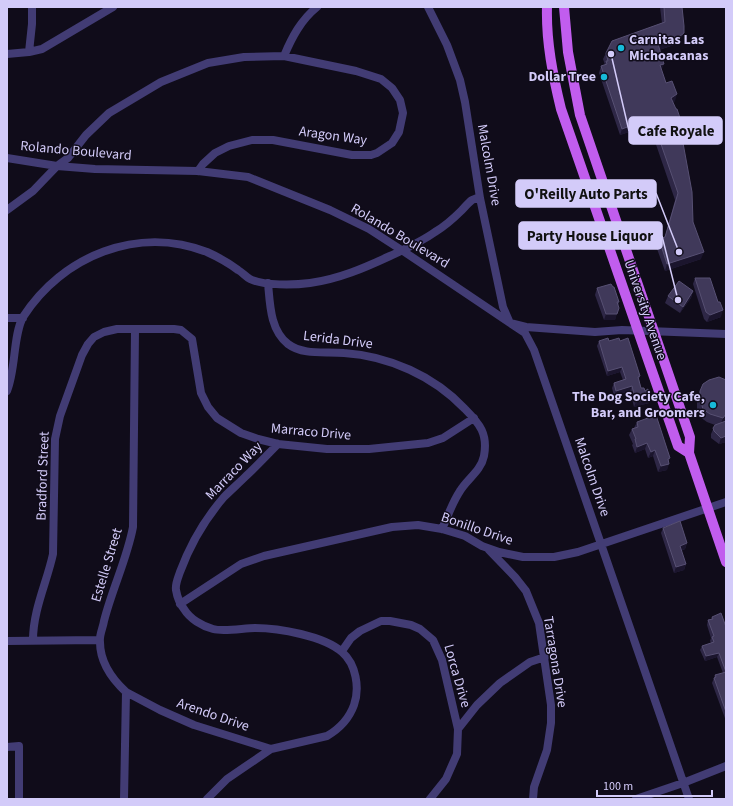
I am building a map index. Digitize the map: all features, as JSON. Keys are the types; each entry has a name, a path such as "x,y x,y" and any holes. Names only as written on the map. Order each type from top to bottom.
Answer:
{"main road":[{"name":"University Avenue","path":"547,7 550,59 561,109 678,446 689,453"},
{"name":"University Avenue","path":"564,7 568,52 580,115 690,437 689,453 726,562"}],"street":[{"path":"30,52 32,7"},
{"path":"7,54 30,52 42,49 113,7"},
{"path":"284,56 291,41 307,15 316,7"},
{"name":"Malcolm Drive","path":"428,7 447,45 460,80 465,102 480,198 503,307 510,323 525,333 534,350 688,799"},
{"name":"Aragon Way","path":"7,210 33,190 57,166 68,158 86,135 109,113 161,82 208,63 244,57 284,56 356,70 381,79 387,83 396,93 402,106 403,120 400,132 388,147 371,155 352,155 273,140 252,140 229,146 215,153 198,171"},
{"name":"Rolando Boulevard","path":"7,158 57,166 95,169 198,171 248,177 330,210 369,229 403,250 510,323 526,327 595,332 622,330 726,334"},
{"path":"7,391 13,373 18,333 23,318 45,290 58,277 73,266 101,252 131,244 150,242 170,243 195,248 218,258 240,271 250,279 268,283 295,284 332,279 359,270 403,250 434,233 455,217 471,201 480,198"},
{"name":"Lerida Drive","path":"268,283 270,308 274,324 280,336 296,349 312,353 345,353 386,360 419,373 440,386 457,400 483,430 485,441 484,458 478,469 454,500 442,529"},
{"path":"7,318 23,318"},
{"name":"Bradford Street","path":"33,640 33,631 38,605 50,570 53,554 55,439 60,416 82,354 94,337 104,332 117,329 135,330"},
{"name":"Marraco Drive","path":"135,330 174,329 181,330 186,334 192,340 201,393 208,407 217,418 241,433 258,439 278,444 327,449 369,449 428,443 443,438 474,418"},
{"name":"Estelle Street","path":"126,692 109,672 102,657 99,640 109,602 130,542 133,527 135,330"},
{"name":"Marraco Way","path":"180,604 176,590 176,582 187,552 203,526 224,497 278,444"},
{"name":"Bonillo Drive","path":"180,604 241,564 264,556 392,527 418,525 442,529 465,536 482,546 499,552 523,557 554,557 578,552 726,502"},
{"name":"Tarragona Drive","path":"482,546 494,554 526,591 539,623 551,705 551,724 547,750 534,788 533,799"},
{"path":"180,604 187,614 201,625 214,630 256,628 283,630 322,640 342,651 353,670 356,684 356,698 348,718 338,728 326,736 271,748 227,779 207,799"},
{"name":"Lorca Drive","path":"342,651 351,638 360,631 381,621 411,625 420,629 433,640 442,660 458,729 457,754 446,779 430,799"},
{"path":"7,640 99,640"},
{"path":"458,729 477,705 500,682 530,662 545,658"},
{"path":"124,799 126,692"},
{"name":"Arendo Drive","path":"126,692 160,710 194,725 271,748"},
{"path":"7,747 19,746 19,799"},
{"path":"636,799 726,766"}],"building":[{"path":"664,7 682,7 684,33 679,37 658,44 664,64 660,65 666,83 672,81 677,94 671,98 677,109 682,124 677,125 683,143 692,192 693,222 704,252 667,264 659,239 665,237 678,193 653,121 643,121 622,129 601,66 607,64 606,61 608,61 606,53 612,41 665,22"},
{"path":"695,278 710,278 718,302 720,302 723,310 710,315 706,312"},
{"path":"679,281 693,291 683,307 668,296"},
{"path":"611,284 614,287 619,302 617,302 619,308 617,314 606,314 597,288"},
{"path":"608,338 609,341 619,338 620,341 628,338 640,376 638,377 641,388 644,388 645,391 648,389 650,398 636,402 632,386 616,391 614,383 626,379 622,367 608,371 599,341"},
{"path":"719,377 726,380 726,414 723,418 710,414 703,409 700,399 700,391 703,384 709,380"},
{"path":"656,415 670,458 668,459 669,464 661,466 655,450 651,452 647,443 637,447 632,429 638,427 637,422"},
{"path":"726,421 726,436 721,438 713,428 715,425"},
{"path":"680,521 687,543 680,546 686,564 676,567 663,528"},
{"path":"721,613 726,627 726,672 719,653 706,656 702,646 714,642 712,637 714,636 708,620 713,619 712,617"},
{"path":"726,672 726,712 714,678 716,677 715,675"}],"place":[{"name":"Carnitas Las Michoacanas","path":"621,48"},
{"name":"Cafe Royale","path":"611,54"},
{"name":"Dollar Tree","path":"604,77"},
{"name":"O'Reilly Auto Parts","path":"679,252"},
{"name":"Party House Liquor","path":"678,300"},
{"name":"The Dog Society Cafe, Bar, and Groomers","path":"713,405"}]}
